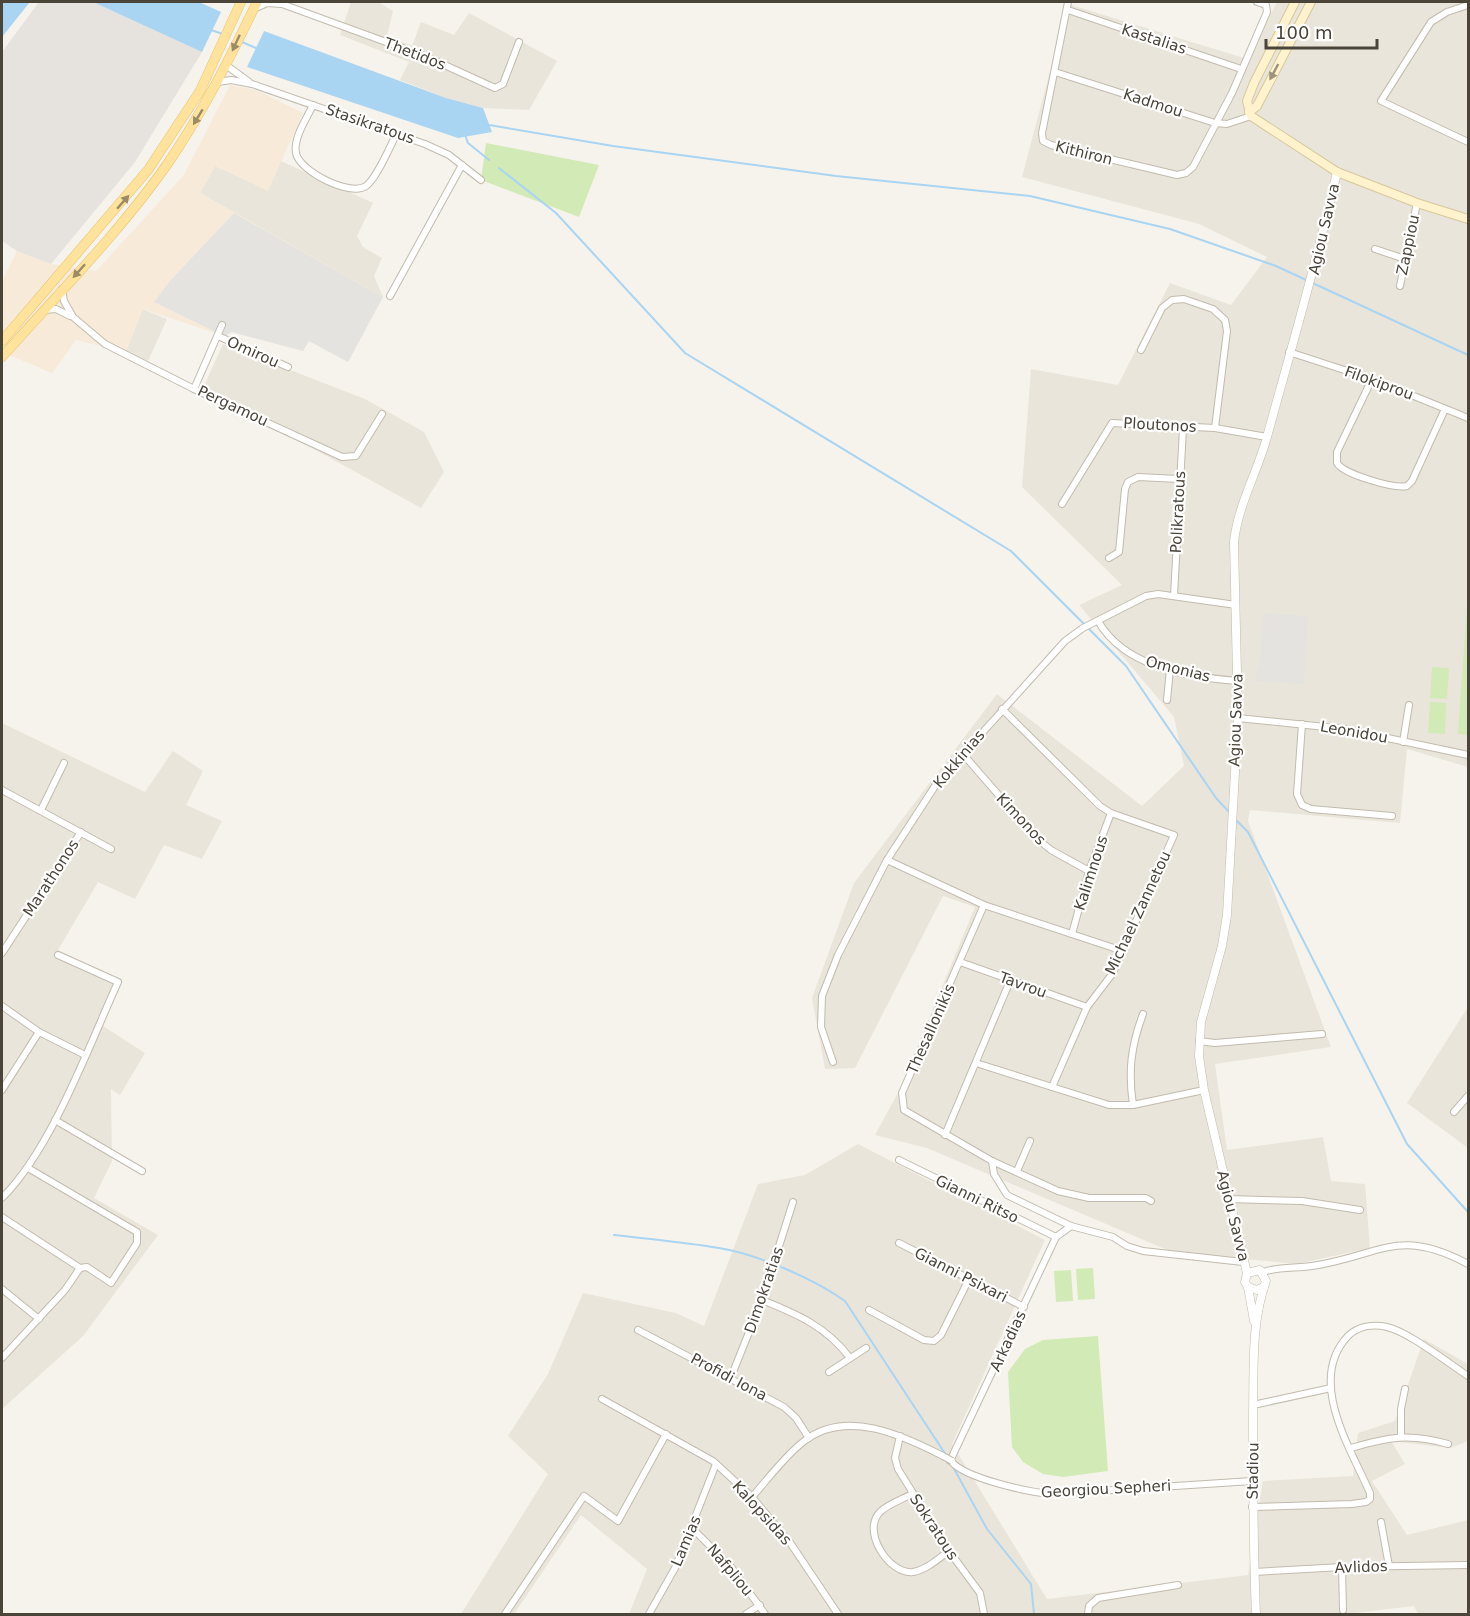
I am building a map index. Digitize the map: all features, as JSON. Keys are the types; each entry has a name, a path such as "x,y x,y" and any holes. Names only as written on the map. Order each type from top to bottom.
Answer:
{"main road":[{"path":"2,341 148,170 200,91 241,2"},
{"path":"1295,2 1254,82 1247,101 1250,114 1337,172 1417,203 1468,219"},
{"path":"1250,114 1257,106 1311,2"},
{"path":"2,357 156,179 191,128 218,82 255,6"}],"street":[{"name":"Kithiron","path":"1068,2 1041,133 1043,141 1051,146 1178,175 1186,173 1193,167 1215,123"},
{"path":"1215,123 1232,93 1267,12 1266,5 1257,2"},
{"name":"Thetidos","path":"255,6 280,3 427,57 495,88 503,84 519,42"},
{"path":"1468,5 1447,12 1431,22 1382,101 1468,142"},
{"name":"Kastalias","path":"1068,10 1241,69"},
{"name":"Stasikratous","path":"226,64 252,84"},
{"name":"Kadmou","path":"1055,72 1215,123 1227,124 1250,114"},
{"name":"Stasikratous","path":"218,82 231,80 252,84 397,133 437,148 481,180"},
{"path":"313,105 297,140 298,159 307,169 348,189 359,189 369,183 397,133"},
{"path":"390,296 462,165"},
{"name":"Agiou Savva","path":"1247,1273 1204,1090 1199,1041 1201,1022 1225,931 1238,718 1234,542 1237,521 1267,437 1288,352 1302,316 1337,172"},
{"name":"Zappiou","path":"1400,286 1417,203"},
{"path":"1375,249 1405,259"},
{"name":"Pergamou","path":"62,289 64,301 73,318"},
{"path":"1142,350 1162,308 1172,300 1187,300 1213,309 1222,315 1227,331 1215,428"},
{"name":"Pergamou","path":"44,310 56,309 73,318 105,344 194,389 347,458 358,454 382,414"},
{"name":"Omirou","path":"194,389 222,325"},
{"name":"Omirou","path":"218,336 288,367"},
{"name":"Filokiprou","path":"1288,352 1372,379 1468,418"},
{"path":"1372,379 1337,452 1337,463 1347,472 1394,486 1407,486 1412,481 1445,409"},
{"name":"Ploutonos","path":"1062,504 1112,423 1215,428 1267,437"},
{"name":"Polikratous","path":"1174,596 1183,428"},
{"path":"1109,558 1119,552 1125,489 1128,482 1138,477 1179,479"},
{"name":"Kokkinias","path":"833,1062 820,1027 822,996 838,955 887,860 937,783 1002,709 1032,679 1047,659 1083,628 1146,596 1174,596 1236,605"},
{"name":"Omonias","path":"1096,622 1104,632 1135,658 1170,669 1238,681"},
{"path":"1167,700 1170,669"},
{"path":"1403,742 1408,705"},
{"name":"Michael Zannetou","path":"1002,709 1095,802 1111,813 1174,835 1113,973 1087,1007 1052,1087"},
{"name":"Leonidou","path":"1238,718 1302,724 1468,756"},
{"path":"1302,724 1297,794 1302,805 1311,809 1392,816"},
{"name":"Kimonos","path":"963,754 1035,837 1051,850 1089,871"},
{"path":"41,810 64,763"},
{"path":"2,790 111,849"},
{"name":"Kalimnous","path":"1072,934 1089,871 1111,813"},
{"name":"Marathonos","path":"2,953 81,832"},
{"path":"887,860 984,905 1123,951"},
{"name":"Thesallonikis","path":"945,1135 910,1116 904,1110 901,1101 984,905"},
{"path":"2,1198 28,1167 55,1120 118,982 58,955"},
{"name":"Tavrou","path":"960,962 1087,1007"},
{"path":"1010,981 945,1135 992,1161 1075,1196 1146,1198 1151,1201"},
{"path":"2,1006 39,1032 85,1055"},
{"path":"1134,1105 1129,1078 1130,1056 1132,1042 1143,1014"},
{"path":"2,1090 39,1032"},
{"path":"1199,1041 1215,1043 1322,1034"},
{"path":"976,1063 1109,1105 1134,1105 1204,1090"},
{"path":"1454,1112 1468,1096"},
{"path":"55,1120 142,1171"},
{"path":"1017,1170 1030,1141"},
{"name":"Gianni Ritso","path":"899,1160 1056,1237"},
{"path":"992,1161 997,1180 1007,1194 1071,1226 1113,1237 1127,1246 1143,1251 1243,1262"},
{"path":"2,1217 80,1268 87,1267 111,1283 137,1244 137,1232 28,1167"},
{"path":"1228,1199 1302,1201 1360,1210"},
{"name":"Dimokratias","path":"731,1377 762,1300 793,1202"},
{"name":"Arkadias","path":"951,1461 1056,1237 1071,1226"},
{"name":"Gianni Psixari","path":"899,1243 1024,1307"},
{"path":"1263,1272 1281,1268 1316,1266 1383,1246 1398,1245 1436,1249 1468,1264"},
{"path":"2,1358 39,1319 80,1268"},
{"path":"1257,1269 1263,1272 1266,1278 1264,1287 1257,1290 1248,1287 1245,1282 1247,1273 1257,1269"},
{"path":"869,1310 924,1340 933,1341 941,1335 969,1279"},
{"name":"Stadiou","path":"1248,1287 1255,1328 1252,1508 1256,1614"},
{"name":"Stadiou","path":"1255,1328 1264,1287"},
{"path":"2,1289 39,1319"},
{"path":"762,1300 818,1326 836,1341 850,1358"},
{"path":"1252,1508 1366,1502 1370,1493 1335,1412 1331,1388 1336,1355 1342,1342 1352,1332 1366,1326 1386,1327 1468,1376"},
{"name":"Profidi Iona","path":"638,1330 731,1377 789,1411 809,1437"},
{"path":"829,1371 866,1348"},
{"path":"1254,1405 1331,1388"},
{"path":"1401,1436 1401,1409 1405,1389"},
{"name":"Kalopsidas","path":"602,1399 709,1457 752,1497 791,1544 838,1614"},
{"name":"Georgiou Sepheri","path":"809,1437 824,1431 853,1427 880,1429 943,1456 996,1483 1026,1491 1052,1494 1252,1481"},
{"path":"505,1614 584,1496 618,1521 666,1434"},
{"name":"Sokratous","path":"900,1436 895,1461 912,1494 980,1593 984,1614"},
{"path":"1351,1448 1401,1436 1422,1437 1448,1444"},
{"path":"752,1497 809,1437"},
{"name":"Lamias","path":"649,1614 675,1568 716,1464"},
{"path":"912,1494 882,1510 875,1521 875,1539 890,1565 901,1572 914,1572 923,1569 949,1551"},
{"path":"1381,1522 1389,1566"},
{"name":"Nafpliou","path":"692,1528 723,1558 765,1614"},
{"name":"Avlidos","path":"1254,1572 1342,1567 1468,1565"},
{"path":"1342,1567 1343,1610"},
{"path":"1088,1614 1089,1606 1098,1598 1178,1585"},
{"path":"746,1614 760,1605"}],"shaded area":[{"path":"39,2 93,2 202,52 135,162 51,264 17,251 2,241 2,52"},
{"path":"351,2 378,2 393,11 387,36 412,46 421,22 454,35 469,13 557,61 529,110 483,108 446,98 400,80 409,62 340,35"},
{"path":"1277,2 1468,2 1468,767 1407,749 1400,823 1250,810 1248,821 1331,1047 1215,1064 1227,1150 1323,1137 1331,1181 1365,1184 1370,1248 1297,1264 1172,1252 927,1148 875,1135 899,1091 975,907 943,896 855,1068 825,1069 812,998 854,883 997,694 1142,806 1184,766 1174,717 1079,605 1122,585 1022,487 1031,369 1118,385 1170,283 1231,305 1267,257 1199,224 1022,177 1068,4 1247,59"},
{"path":"230,85 256,90 303,113 268,191 215,166 200,193 383,297 348,362 309,341 303,351 232,332 224,336 143,309 126,352 76,340 52,373 2,352 2,281 17,251 51,264 96,271 184,175"},
{"path":"281,161 373,203 357,236 363,247 382,258 374,276 383,297 200,193 215,166 268,190"},
{"path":"234,213 383,297 348,362 309,341 303,351 232,332 224,336 154,302 170,281"},
{"path":"142,309 167,319 148,361 126,352"},
{"path":"223,344 365,399 424,432 444,472 421,508 203,388"},
{"path":"1263,613 1308,616 1304,684 1256,681 1257,666 1260,666"},
{"path":"2,723 145,792 173,751 203,771 186,805 222,821 202,859 164,845 135,899 98,882 58,950 122,981 103,1026 145,1053 120,1095 111,1089 112,1161 94,1198 158,1235 83,1336 2,1409"},
{"path":"1468,1007 1468,1148 1407,1103"},
{"path":"858,1144 1045,1240 952,1444 1047,1599 1248,1575 1263,1481 1353,1476 1358,1433 1395,1421 1424,1339 1468,1364 1468,1441 1451,1448 1391,1441 1405,1464 1372,1481 1407,1535 1468,1520 1468,1614 1418,1614 1414,1606 1346,1614 629,1614 647,1569 581,1515 514,1614 461,1614 548,1474 508,1436 548,1374 583,1293 676,1313 704,1326 758,1184 805,1175"}],"green space":[{"path":"486,143 599,165 579,217 481,180"},
{"path":"1468,593 1468,735 1458,734"},
{"path":"1432,667 1449,668 1447,699 1430,698"},
{"path":"1430,702 1446,703 1445,734 1428,733"},
{"path":"1093,1268 1095,1299 1078,1300 1076,1269"},
{"path":"1071,1270 1073,1301 1056,1302 1054,1271"},
{"path":"1098,1336 1108,1471 1063,1477 1043,1474 1023,1462 1012,1447 1008,1372 1025,1349 1043,1340"}],"water":[{"path":"2,2 30,2 2,37"},
{"path":"93,2 199,2 221,12 202,52"},
{"path":"264,31 446,98 483,108 492,132 458,138 247,67"}],"waterway":[{"path":"211,30 223,34"},
{"path":"242,42 256,48"},
{"path":"489,125 613,146 836,176 1030,196 1170,229 1276,266 1468,355"},
{"path":"465,135 468,143 489,160"},
{"path":"499,168 556,213 685,353 1011,551 1126,666 1216,798 1230,813"},
{"path":"1234,818 1248,832 1407,1144 1468,1212"},
{"path":"614,1235 734,1251 802,1276 845,1301 946,1455"},
{"path":"952,1465 987,1529 1031,1584 1034,1614"}]}
